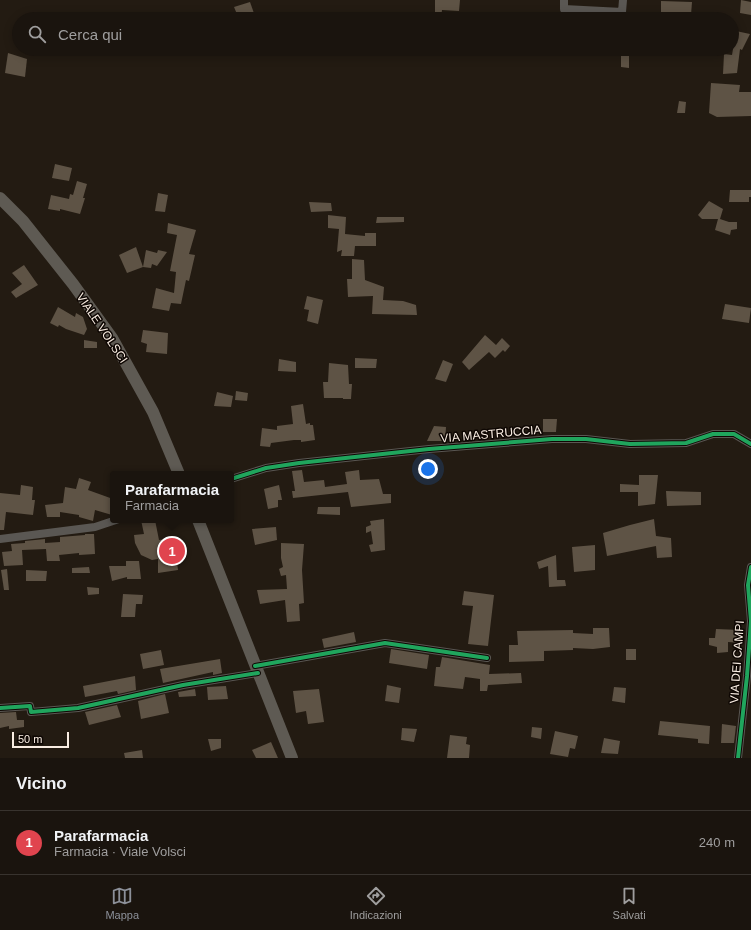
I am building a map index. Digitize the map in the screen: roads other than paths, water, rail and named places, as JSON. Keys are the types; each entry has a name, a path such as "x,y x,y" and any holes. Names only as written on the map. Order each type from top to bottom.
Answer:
{"main road":[{"name":"VIALE VOLSCI","path":"0,198 23,221 73,284 112,338 153,412 179,471"},
{"path":"200,523 292,758"}],"street":[{"path":"564,0 564,9 622,12 623,0"},
{"name":"VIA MASTRUCCIA","path":"234,478 266,468 299,463 429,449 552,439 586,439 630,444 686,443 713,434 734,434 751,444"},
{"path":"0,539 95,527 110,522"},
{"name":"VIA DEI CAMPI","path":"738,758 747,676 751,621 748,584 751,567"},
{"path":"0,708 30,706 31,712 78,708 384,643 486,658"}],"place":[{"name":"Parafarmacia","path":"172,551"}]}
